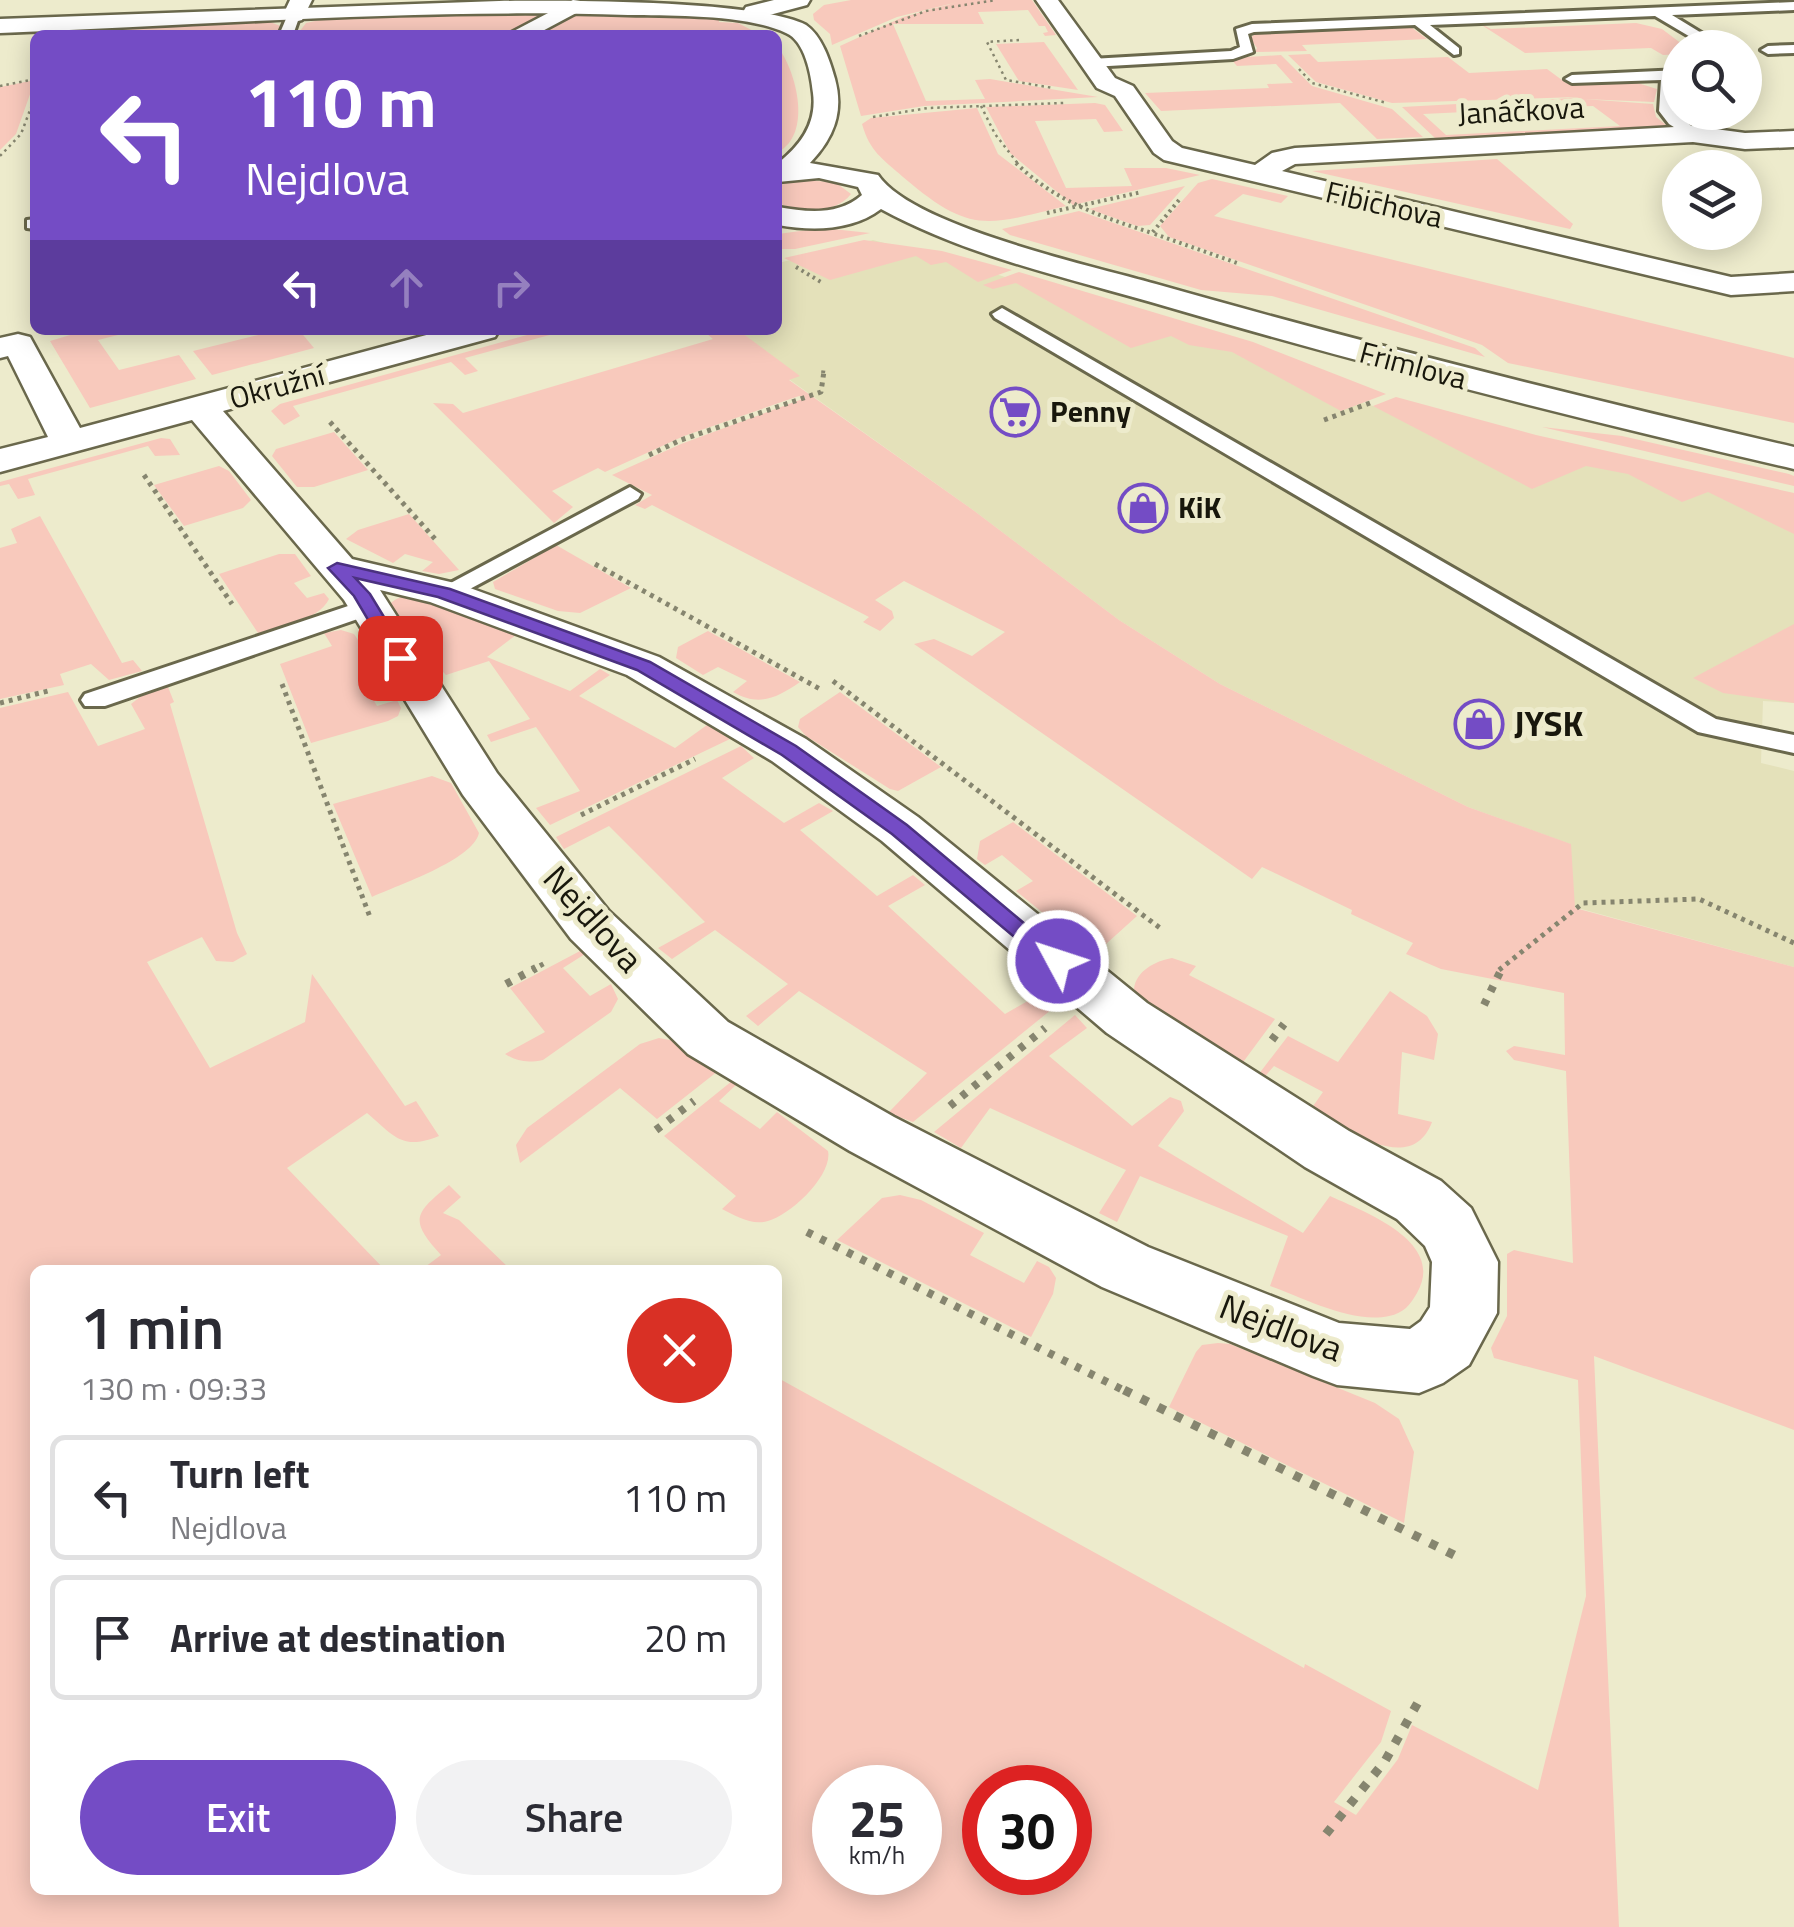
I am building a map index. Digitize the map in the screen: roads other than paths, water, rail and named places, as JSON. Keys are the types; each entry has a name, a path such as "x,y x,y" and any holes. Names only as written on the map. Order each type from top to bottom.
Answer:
{"street":[{"path":"754,12 799,0"},
{"name":"Fibichova","path":"1047,0 1106,83 1124,91 1163,147 1173,154 1731,286 1794,282"},
{"path":"527,30 584,3"},
{"path":"0,26 584,3 688,4 754,12 804,34 823,81 828,111 839,125 845,161 870,187"},
{"path":"782,171 809,152 828,111"},
{"name":"Janáčkova","path":"1258,176 1282,159 1295,156 1693,134 1745,142 1794,139"},
{"path":"782,174 818,170 870,187"},
{"path":"782,216 821,219 860,211 870,187"},
{"name":"Frimlova","path":"870,187 922,220 1035,259 1498,389 1794,458"},
{"name":"Frimlova","path":"821,219 1035,259"},
{"name":"Okružní","path":"0,461 465,335"},
{"path":"0,348 18,344 70,442"},
{"name":"Nejdlova","path":"200,408 353,588 480,784 590,925 708,1038 898,1148 1124,1267 1337,1354 1419,1361 1445,1343 1463,1314 1465,1262 1448,1228 1419,1200 1280,1118 1127,1018 900,830 754,730 643,666 457,585 353,588"}],"lane":[{"path":"1524,0 1548,16"},
{"path":"1091,63 1233,55 1248,49 1241,32 1252,28 1794,6"},
{"path":"1658,12 1689,30"},
{"path":"1420,22 1454,50"},
{"path":"1768,50 1794,49"},
{"path":"1572,79 1662,76"},
{"path":"1687,130 1693,134"},
{"path":"1002,314 1708,726 1794,744"},
{"path":"457,585 630,494"},
{"path":"112,724 90,693 353,588"}],"place":[{"name":"Penny","path":"1015,412"},
{"name":"KiK","path":"1143,508"},
{"name":"JYSK","path":"1479,724"}]}
